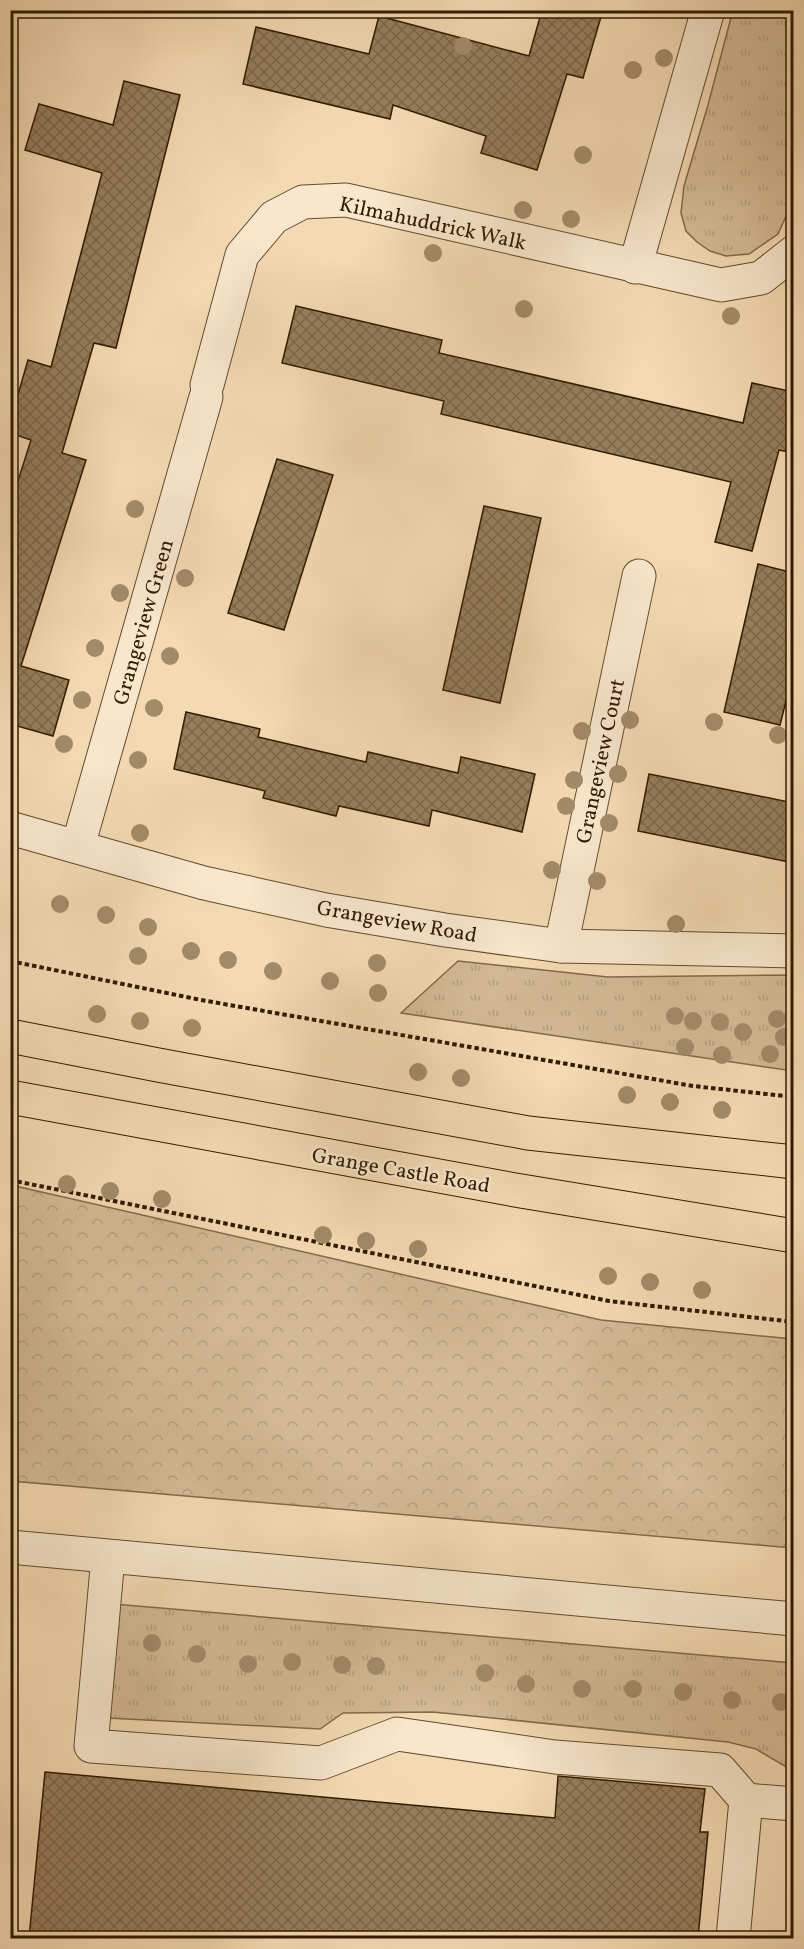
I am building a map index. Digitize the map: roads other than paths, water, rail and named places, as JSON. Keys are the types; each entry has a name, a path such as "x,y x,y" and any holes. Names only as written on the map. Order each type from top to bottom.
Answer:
{"main road":[{"path":"10,1036 528,1132 794,1162"},
{"name":"Grange Castle Road","path":"10,1097 515,1190 794,1236"}],"street":[{"path":"635,267 708,10"},
{"name":"Kilmahuddrick Walk","path":"207,391 242,255 274,217 303,202 346,200 721,285 762,278 794,252"},
{"name":"Grangeview Green","path":"78,846 207,391"},
{"name":"Grangeview Court","path":"561,946 639,576"},
{"name":"Grangeview Road","path":"10,828 204,883 326,910 445,930 561,946 794,951"},
{"path":"10,1547 794,1619"},
{"path":"108,1557 91,1746 321,1763 397,1734 555,1757 720,1770 746,1800 794,1804"},
{"path":"733,1938 746,1800"}]}
